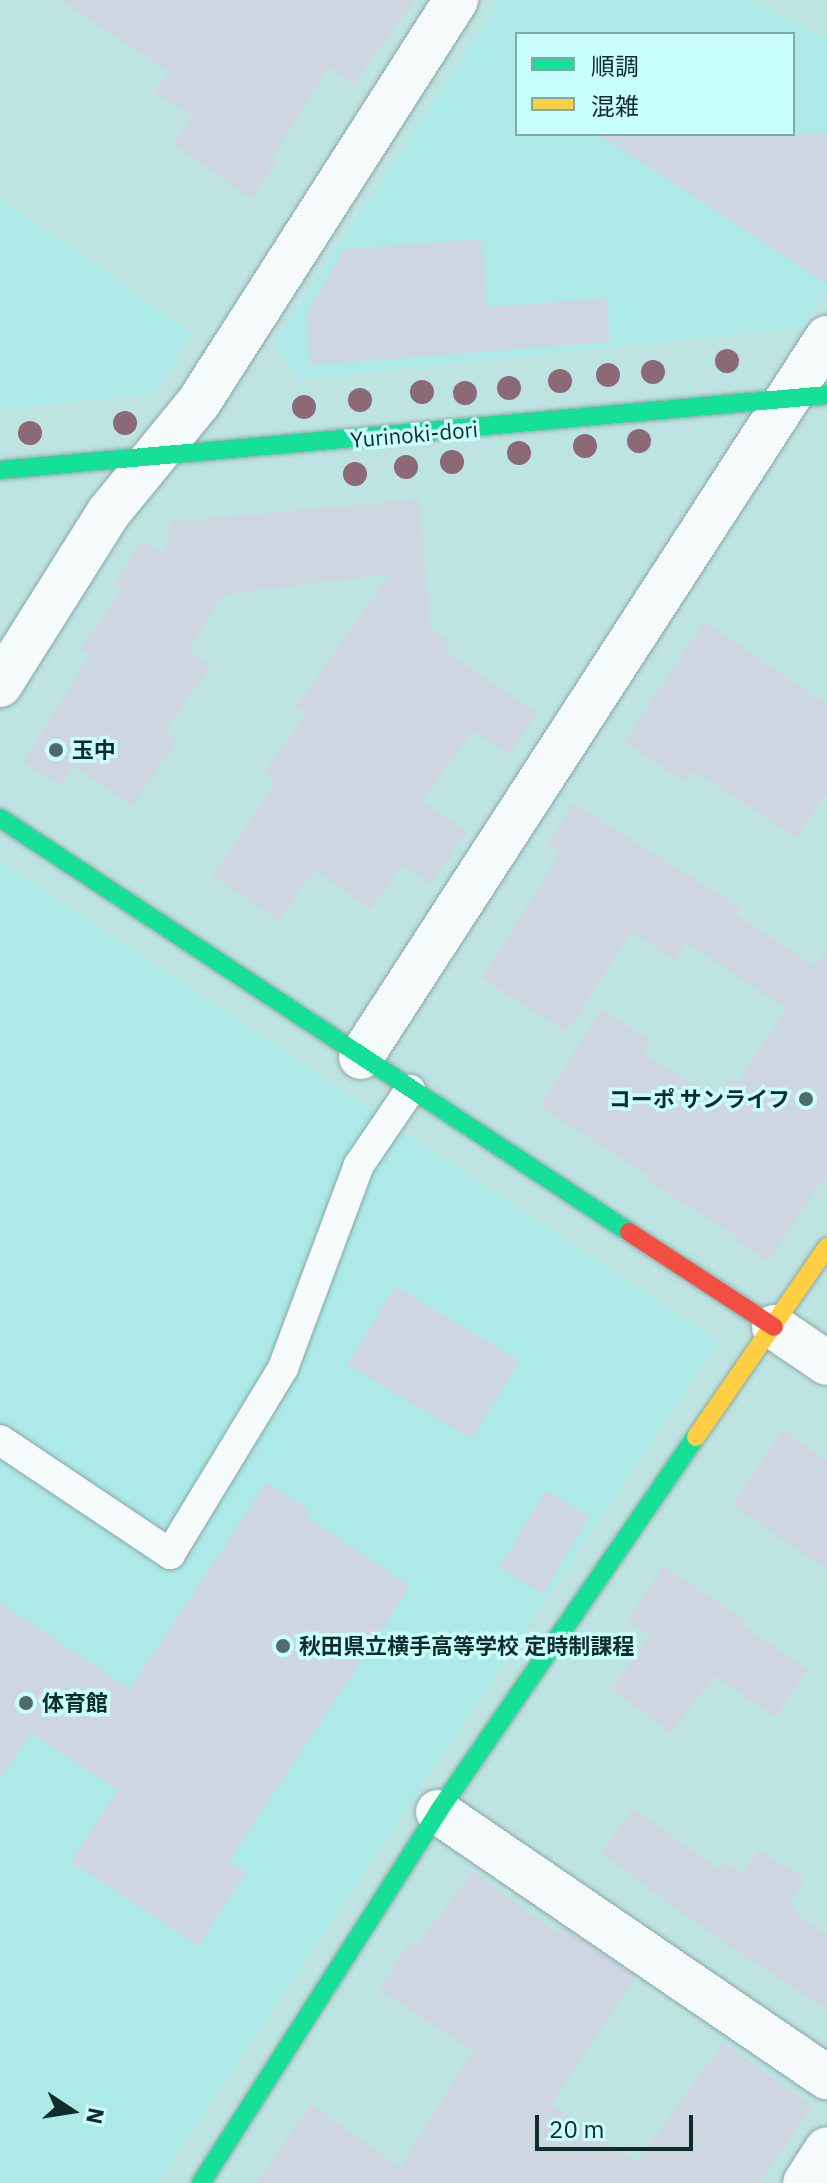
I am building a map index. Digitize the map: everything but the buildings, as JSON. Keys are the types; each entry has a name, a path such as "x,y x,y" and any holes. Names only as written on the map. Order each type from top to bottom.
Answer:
{"street":[{"path":"0,685 109,512 199,402 456,0"},
{"path":"361,1057 807,397 827,338"},
{"name":"Yurinoki-dori","path":"0,470 807,397"},
{"path":"0,818 827,1363"},
{"path":"201,2183 438,1812 827,1247"},
{"path":"438,1812 827,2077"},
{"path":"805,2183 827,2149"}],"lane":[{"path":"0,1440 170,1554 283,1368 359,1165 410,1090"}],"shaded area":[{"path":"500,0 751,0 827,38 827,288 801,328 299,379 274,344"},
{"path":"0,198 193,333 153,394 0,409"},
{"path":"0,862 718,1342 157,2183 0,2183"}],"traffic: fast":[{"path":"0,470 827,395"},
{"path":"0,818 629,1232"},
{"path":"201,2183 438,1812 696,1437"}],"traffic: slow":[{"path":"696,1437 827,1247"}],"traffic: jam":[{"path":"629,1232 774,1327"}],"place":[{"name":"玉中","path":"56,750"},
{"name":"コーポ サンライフ","path":"806,1099"},
{"name":"秋田県立横手高等学校 定時制課程","path":"283,1646"},
{"name":"体育館","path":"26,1703"}]}
